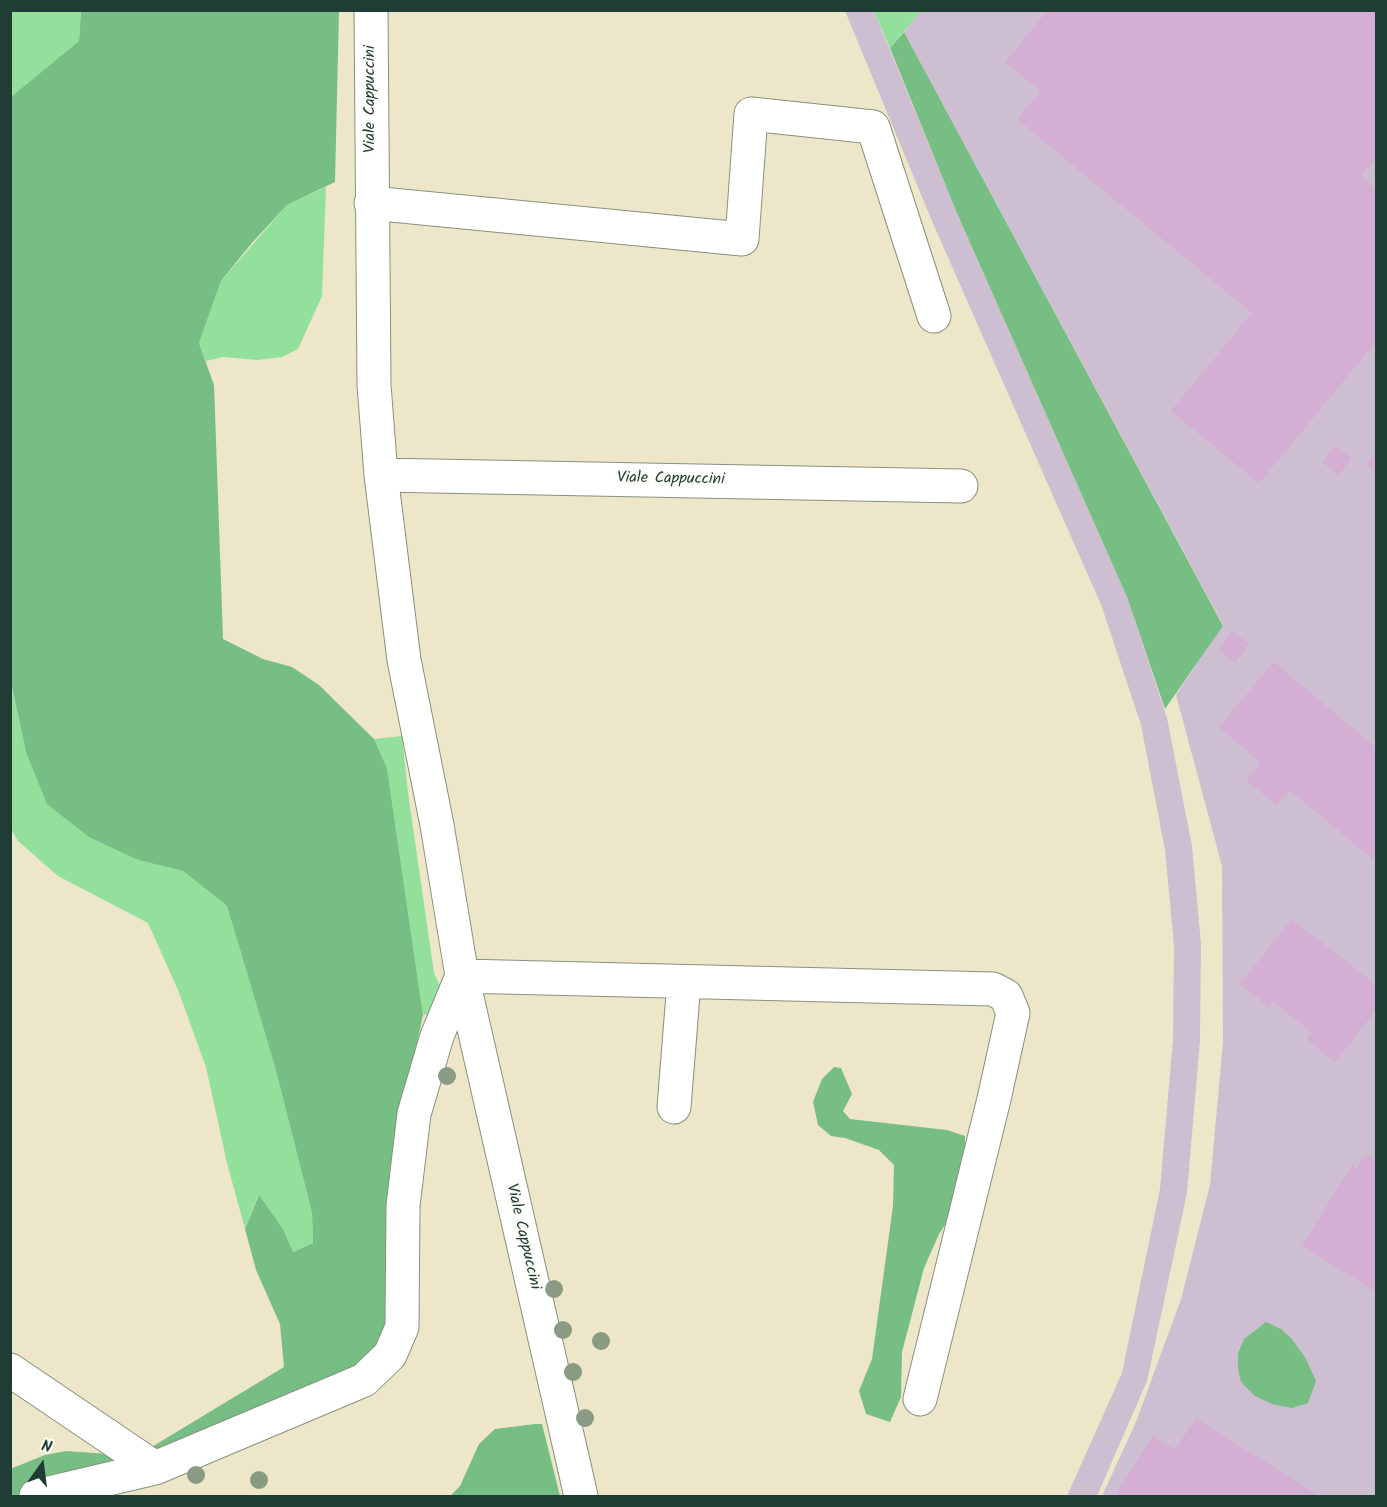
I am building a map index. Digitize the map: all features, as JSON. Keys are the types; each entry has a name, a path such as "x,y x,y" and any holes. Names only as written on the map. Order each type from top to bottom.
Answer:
{"street":[{"name":"Viale Cappuccini","path":"371,10 374,385 381,475 404,660 437,825 462,976 581,1497"},
{"path":"371,202 742,239 751,114 873,127 934,316"},
{"name":"Viale Cappuccini","path":"381,475 961,486"},
{"path":"36,1497 154,1468 364,1380 390,1355 402,1327 403,1206 414,1114 437,1036 462,976 993,989 1006,996 1012,1013 994,1099 920,1399"},
{"path":"674,1107 684,982"},
{"path":"10,1370 154,1468"}],"shaded area":[{"path":"921,10 1376,11 1376,1496 1102,1496 1136,1422 1181,1299 1210,1185 1223,1042 1222,866 1176,695 1223,625 904,32"},
{"path":"845,11 874,11 956,211 1127,597 1167,718 1192,846 1201,944 1200,1040 1187,1193 1147,1381 1097,1496 1067,1496 1122,1373 1160,1189 1173,1039 1174,945 1165,850 1141,725 1102,607 932,221"}],"green space":[{"path":"11,11 81,11 79,41 11,98"},
{"path":"81,11 339,11 335,182 287,205 251,244 221,281 199,343 214,385 223,639 263,659 292,667 319,685 374,739 387,768 423,1015 399,1126 389,1323 366,1360 318,1389 199,1442 145,1451 284,1367 280,1324 256,1270 245,1229 259,1195 283,1229 293,1252 313,1243 312,1213 275,1067 227,906 183,871 138,860 89,837 47,804 26,752 10,677 10,98 79,41"},
{"path":"874,11 921,11 890,48"},
{"path":"904,32 1223,626 1165,709 1127,597 956,211 890,48"},
{"path":"326,187 322,296 298,349 282,357 258,360 223,357 206,361 199,343 221,281 287,205"},
{"path":"10,677 26,752 138,860 183,871 227,906 275,1067 312,1213 313,1243 292,1252 283,1229 258,1196 245,1229 227,1163 206,1067 178,990 148,923 58,876 18,841 11,829"},
{"path":"402,736 434,973 444,994 444,1012 423,1015 387,768 374,739"},
{"path":"834,1067 841,1068 852,1094 843,1111 850,1119 947,1130 965,1136 965,1153 952,1214 939,1234 924,1268 902,1352 901,1397 890,1422 866,1414 859,1391 872,1359 893,1206 894,1165 879,1150 845,1138 831,1136 818,1125 813,1102 822,1079"},
{"path":"1266,1322 1281,1329 1305,1357 1316,1381 1308,1403 1292,1408 1272,1404 1255,1396 1241,1382 1238,1353 1244,1339"},
{"path":"542,1424 560,1496 450,1496 460,1486 479,1444 495,1429"},
{"path":"66,1451 108,1454 120,1463 74,1496 11,1496 10,1469 45,1455"}],"building":[{"path":"1048,10 1376,10 1376,158 1361,176 1376,189 1376,344 1259,483 1171,411 1252,313 1017,119 1041,91 1005,62"},
{"path":"1334,446 1351,458 1339,475 1322,462"},
{"path":"1376,453 1376,473 1366,464"},
{"path":"1232,631 1249,644 1235,663 1218,650"},
{"path":"1274,662 1376,748 1376,862 1290,790 1277,805 1246,780 1261,763 1219,727"},
{"path":"1292,919 1376,985 1376,1010 1335,1062 1307,1039 1312,1032 1273,1002 1269,1007 1240,984"},
{"path":"1366,1153 1376,1160 1376,1292 1302,1246 1352,1165 1356,1169"},
{"path":"1196,1418 1319,1496 1120,1496 1116,1494 1153,1436 1175,1450"}]}
